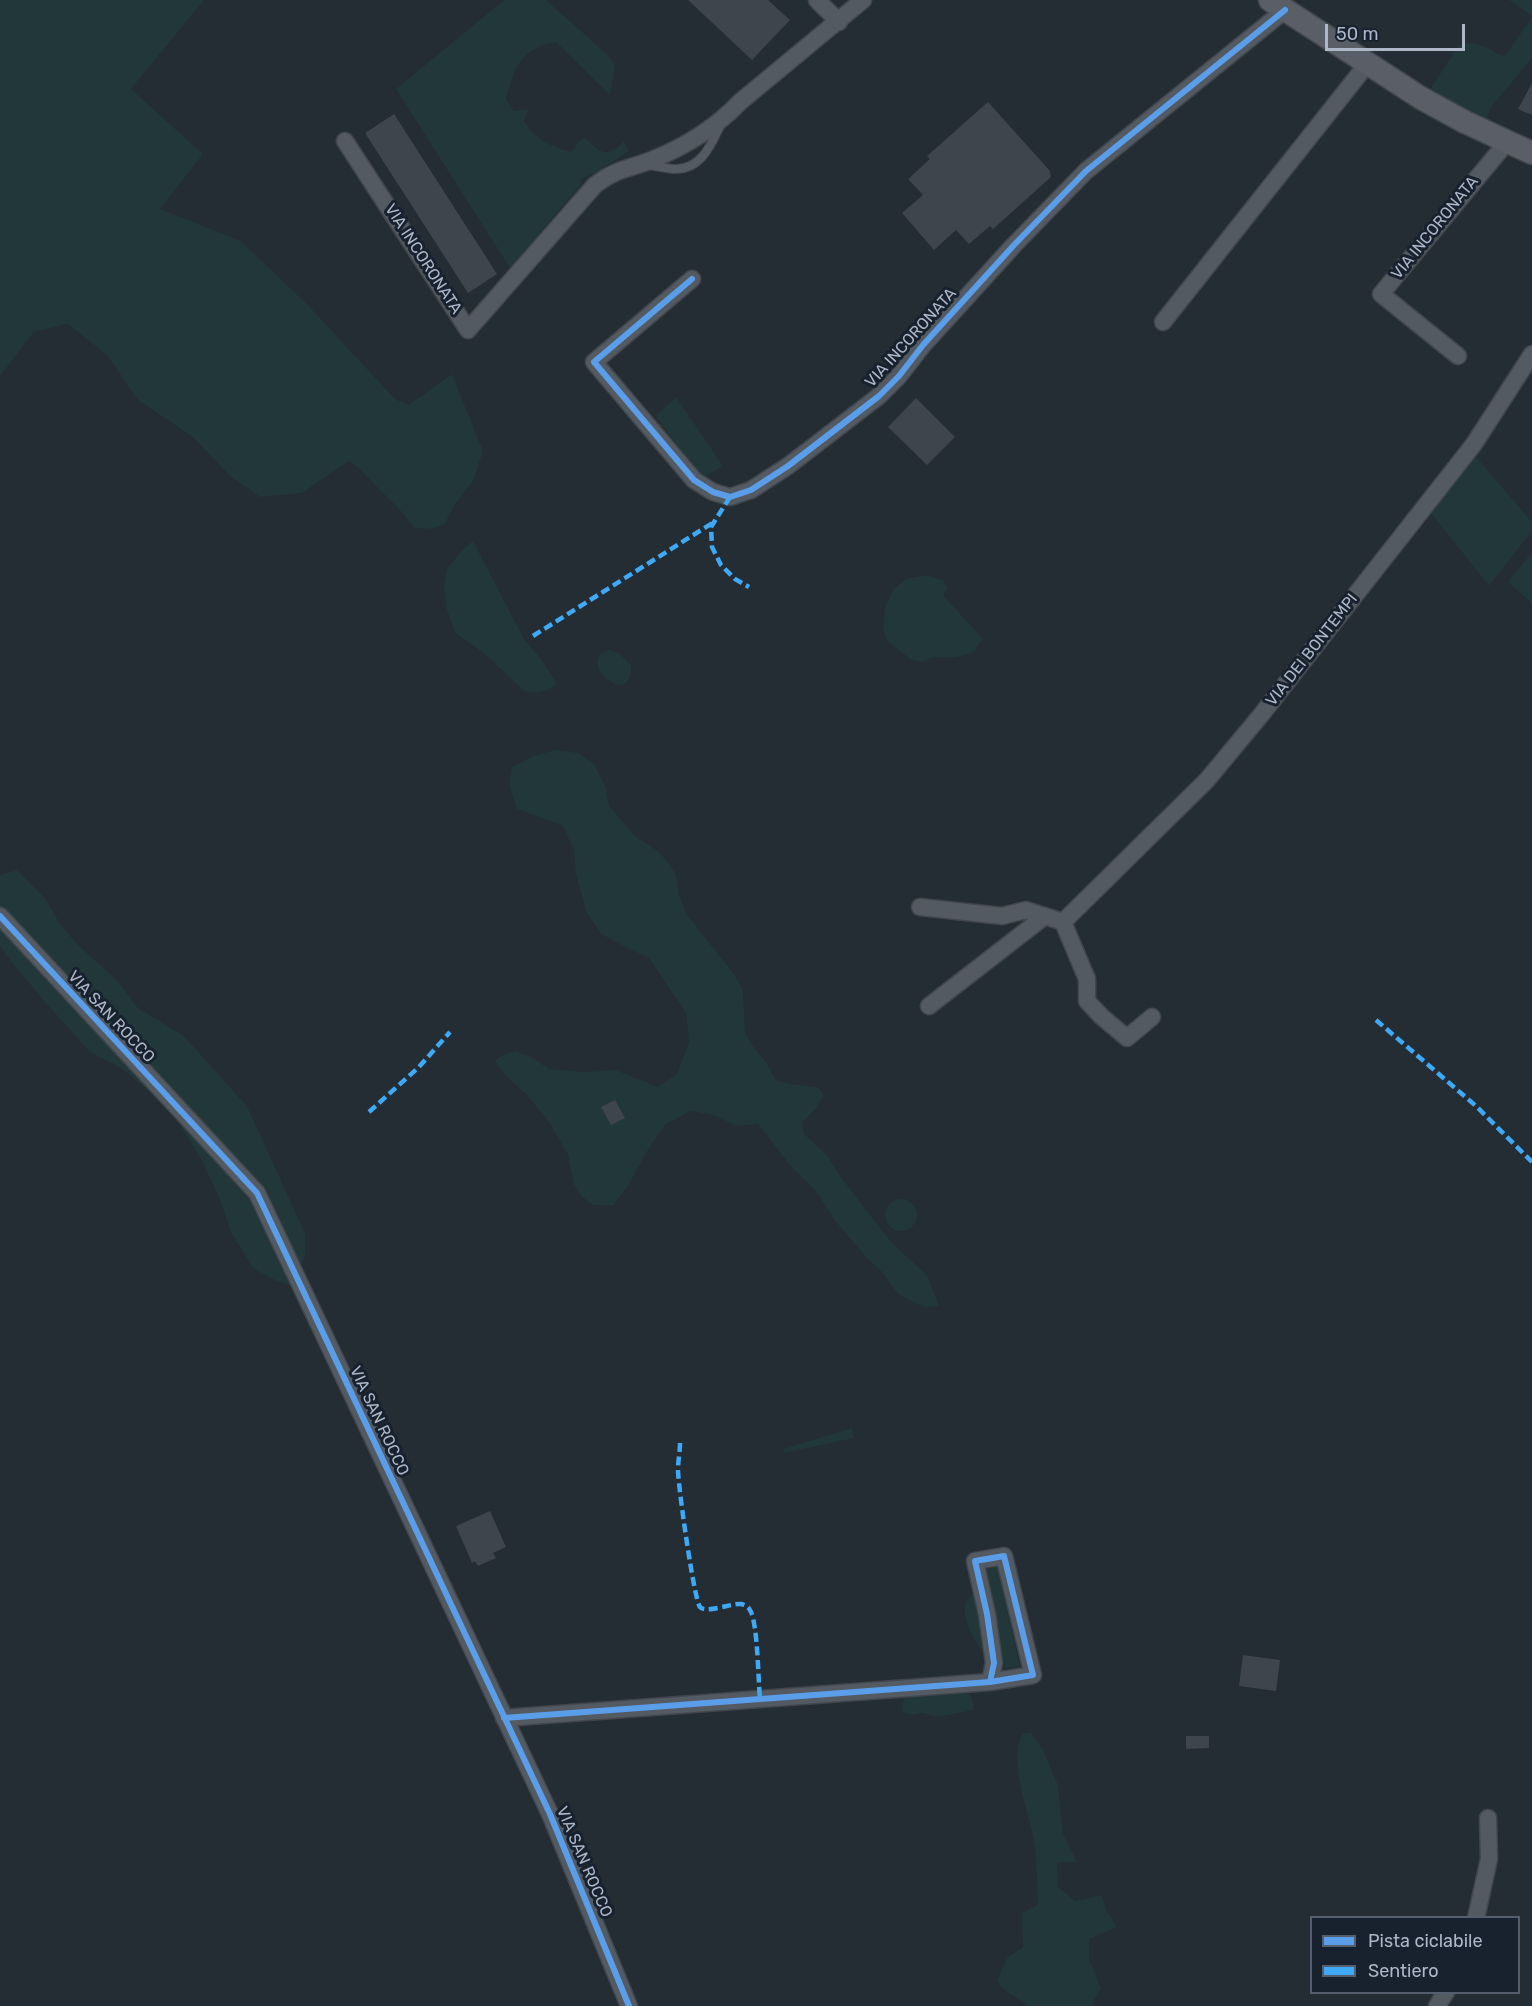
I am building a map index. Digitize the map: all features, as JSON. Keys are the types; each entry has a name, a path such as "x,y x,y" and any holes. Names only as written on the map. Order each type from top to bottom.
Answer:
{"main road":[{"name":"VIA INCORONATA","path":"1278,5 1421,98 1465,123 1532,153"}],"street":[{"path":"817,0 839,21"},
{"name":"VIA INCORONATA","path":"345,141 468,330 595,185 609,174 622,168 641,164 678,148 722,120 740,102 863,0"},
{"name":"VIA INCORONATA","path":"692,279 594,362 694,480 713,492 730,498 751,490 788,466 879,396 899,376 922,345 1014,245 1086,171 1278,5"},
{"path":"1163,322 1368,63"},
{"name":"VIA INCORONATA","path":"1458,356 1381,294 1507,142"},
{"name":"VIA DEI BONTEMPI","path":"1063,922 1207,780 1474,444 1532,354"},
{"path":"920,907 1002,916 1026,910 1063,922 1087,980 1087,1000 1101,1016 1127,1038 1152,1017"},
{"name":"VIA SAN ROCCO","path":"0,916 257,1193 550,1814 629,2006"},
{"path":"929,1006 1045,916"},
{"path":"504,1718 990,1682 1033,1675 1004,1557 975,1561 987,1614 994,1663 990,1682"},
{"path":"1476,1916 1489,1859 1488,1818"}],"lane":[{"path":"641,164 677,170 695,164 709,149 722,120"}],"green space":[{"path":"0,0 204,0 131,89 203,154 160,209 241,241 307,304 395,399 409,405 452,374 483,451 474,479 454,506 444,525 429,529 414,528 363,472 349,461 302,493 260,497 230,476 193,437 138,400 107,355 68,324 34,332 0,376"},
{"path":"504,0 546,0 609,56 615,65 610,95 556,42 535,49 521,61 512,78 506,99 514,111 529,109 524,121 534,133 549,144 570,152 584,137 604,152 613,150 624,141 629,151 596,173 580,179 582,183 510,268 396,89"},
{"path":"1509,0 1532,0 1532,16"},
{"path":"1532,17 1532,58 1492,106 1485,122 1429,91 1459,45 1477,44 1504,57"},
{"path":"676,397 723,466 703,478 655,416"},
{"path":"1473,453 1532,522 1532,531 1489,586 1429,511"},
{"path":"473,541 524,639 542,660 557,684 548,689 540,692 523,690 485,654 455,633 447,610 444,586 447,569 462,550"},
{"path":"1532,552 1532,603 1508,582"},
{"path":"926,575 943,580 948,588 943,595 983,639 974,652 957,657 933,657 923,662 912,660 888,642 883,631 885,607 894,589 906,579"},
{"path":"609,650 619,653 631,665 630,676 623,685 609,681 597,664 598,658"},
{"path":"555,750 578,753 594,764 606,788 609,806 635,836 658,851 669,864 676,875 679,896 688,916 734,974 743,990 745,1032 752,1045 766,1062 776,1080 819,1088 824,1095 817,1107 802,1123 804,1134 827,1155 840,1176 891,1242 927,1275 939,1306 925,1307 898,1294 881,1271 836,1222 818,1194 789,1164 758,1124 737,1126 713,1115 690,1111 665,1125 614,1205 593,1205 581,1196 574,1184 568,1155 549,1122 527,1095 504,1074 495,1061 503,1055 517,1051 535,1059 549,1069 585,1072 616,1070 658,1087 677,1074 689,1042 686,1013 649,958 601,934 586,911 576,874 574,849 562,825 517,809 509,785 512,767 533,756"},
{"path":"17,870 45,898 60,924 79,946 117,980 138,1008 184,1036 247,1106 305,1233 305,1256 292,1286 276,1281 253,1268 231,1232 219,1197 201,1159 165,1104 121,1068 90,1052 6,955 0,945 0,875"},
{"path":"901,1199 912,1204 917,1215 912,1226 901,1231 890,1226 885,1215 890,1204"},
{"path":"852,1428 854,1438 784,1453 783,1449"},
{"path":"987,1564 997,1565 1020,1667 1005,1668 986,1569"},
{"path":"978,1589 987,1655 973,1637 966,1621 967,1600"},
{"path":"968,1693 972,1697 974,1710 938,1717 922,1713 912,1715 904,1713 902,1709 904,1697"},
{"path":"1031,1732 1043,1750 1058,1785 1063,1834 1077,1862 1057,1862 1058,1887 1075,1901 1101,1895 1117,1927 1089,1939 1089,1959 1101,1988 1093,2003 1094,2006 1028,2006 1001,1987 997,1980 1007,1958 1023,1947 1022,1913 1038,1905 1035,1848 1017,1759 1023,1734"}],"building":[{"path":"688,0 768,0 790,20 752,60"},
{"path":"1532,83 1532,115 1518,109"},
{"path":"988,102 1050,171 1051,177 993,229 990,226 969,244 956,230 934,250 902,213 923,195 908,179 930,159 927,156"},
{"path":"394,114 497,274 468,293 365,133"},
{"path":"916,398 955,437 927,465 888,427"},
{"path":"615,1100 625,1118 611,1125 601,1107"},
{"path":"490,1511 506,1547 493,1553 496,1558 478,1566 475,1561 472,1563 456,1526"},
{"path":"1243,1655 1280,1660 1276,1691 1239,1686"},
{"path":"1186,1736 1209,1736 1209,1748 1186,1749"}],"marked path":[{"path":"730,497 711,527 712,547 721,565 735,579 749,587"},
{"path":"533,636 714,522"},
{"path":"1376,1020 1476,1106 1532,1162"},
{"path":"369,1112 419,1067 450,1032"},
{"path":"680,1443 679,1480 697,1600 703,1609 741,1604 751,1612 755,1630 760,1699"}],"cycle path":[{"path":"692,279 594,362 694,480 713,492 730,497 751,490 788,466 879,396 1014,245 1086,171 1285,10"},
{"path":"0,916 257,1193 550,1814 629,2006"},
{"path":"504,1718 990,1682 1033,1675 1004,1556 975,1561 987,1614 994,1663 990,1682"}]}
